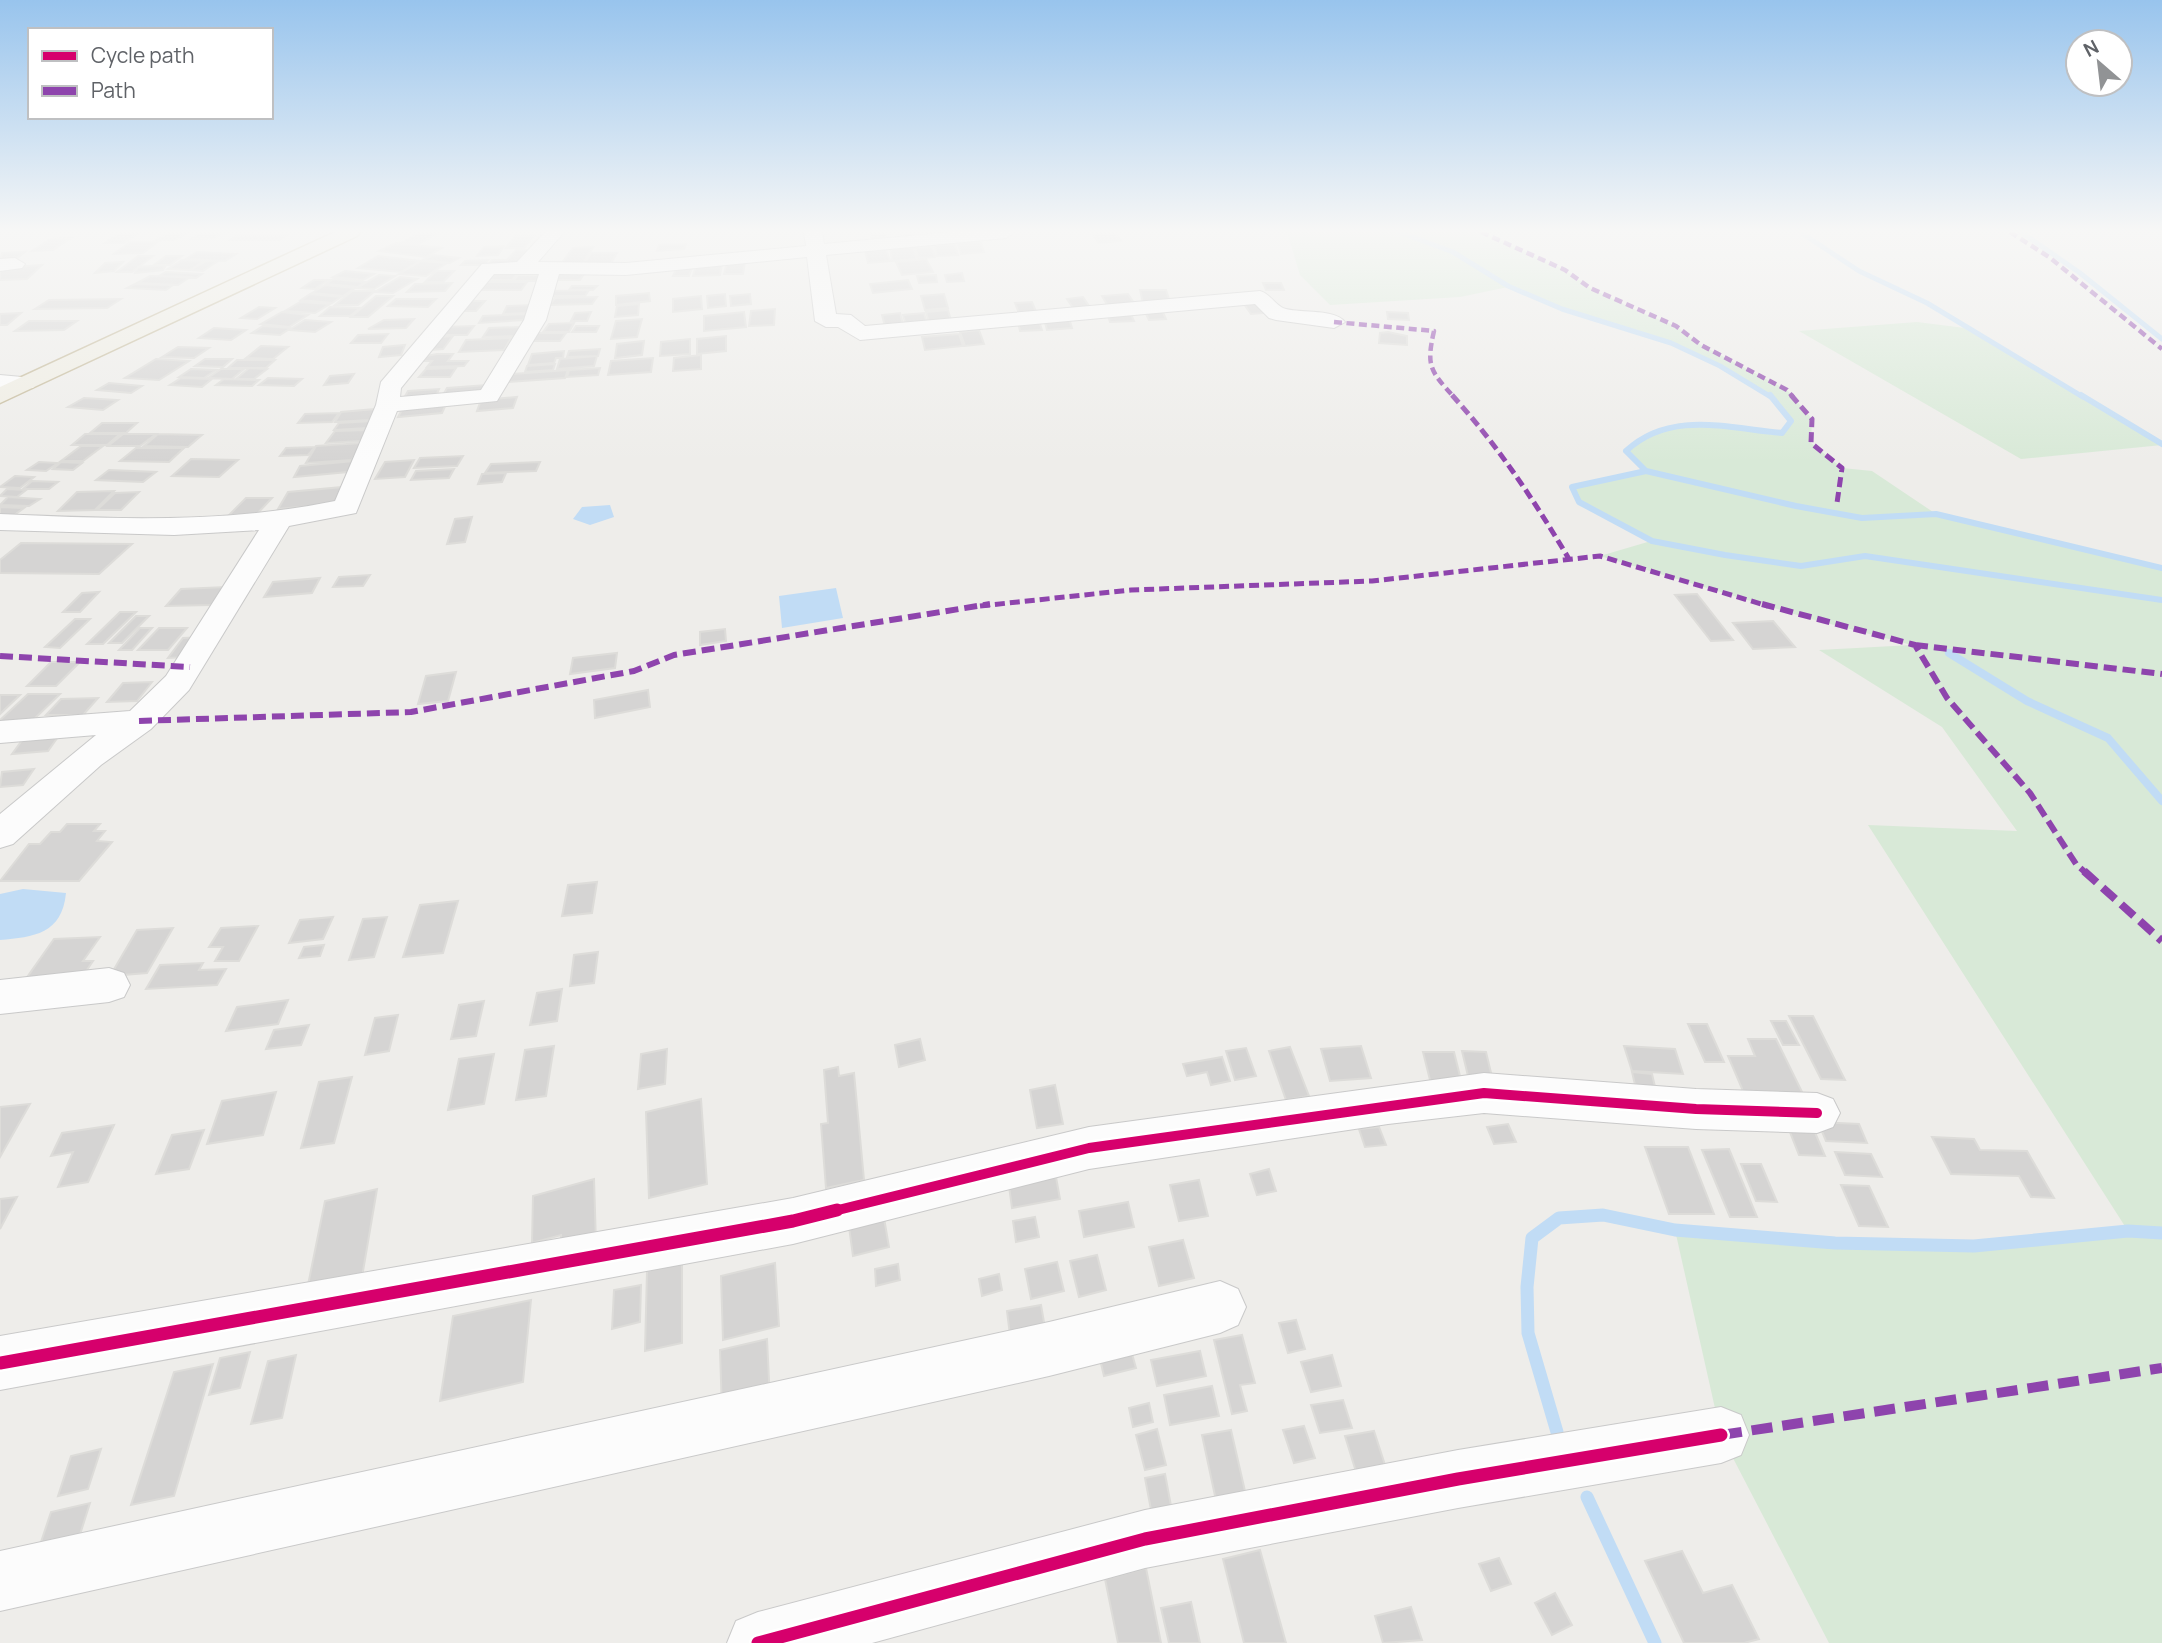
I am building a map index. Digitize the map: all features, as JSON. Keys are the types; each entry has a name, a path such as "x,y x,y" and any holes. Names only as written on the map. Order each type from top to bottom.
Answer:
{"highway":[{"path":"0,396 185,309"}],"street":[{"path":"0,522 200,528 281,519 346,507 388,405 389,387 455,309"},
{"path":"388,405 489,396 535,320 538,309"},
{"path":"824,309 826,321 843,320 860,333 1130,309"},
{"path":"1271,309 1276,314 1334,323"},
{"path":"0,382 25,383"},
{"path":"0,835 89,757 139,721 178,683 281,519"},
{"path":"0,732 139,721"},
{"path":"0,997 109,985"},
{"path":"0,1363 793,1221 1089,1148 1388,1104 1484,1093 1696,1110 1817,1113"},
{"path":"0,1581 1022,1355 1220,1307"},
{"path":"758,1643 1145,1539 1458,1479 1721,1435"}],"green space":[{"path":"1562,309 1633,309 1676,326 1701,345 1787,390 1812,419 1811,443 1842,468 1872,471 1936,514 2162,568 2162,1643 1829,1643 1721,1435 1675,1230 1902,1245 2015,1244 2128,1231 1868,825 2017,831 1942,727 1819,650 1912,645 1811,619 1600,556 1651,541 1579,502 1572,487 1646,471 1626,451 1641,437 1680,423 1781,433 1791,421 1768,393 1720,366 1671,343"},
{"path":"1917,322 1965,328 2162,445 2021,459 1799,331"}],"water":[{"path":"610,505 614,517 590,525 573,519 582,507"},
{"path":"836,588 843,618 782,628 779,596"},
{"path":"23,889 66,893 59,917 44,931 35,935 0,940 0,894"}],"building":[{"path":"256,309 274,309 257,319 241,318"},
{"path":"289,309 322,309 315,313 285,311"},
{"path":"328,309 359,309 350,316 320,316"},
{"path":"361,309 378,309 368,317 351,317"},
{"path":"459,309 478,309 476,311 457,311"},
{"path":"506,309 531,309 528,313 503,314"},
{"path":"617,309 639,309 638,315 615,317"},
{"path":"673,309 702,309 702,309 673,312"},
{"path":"775,309 774,325 749,326 751,311"},
{"path":"1017,309 1035,309 1037,314 1020,316"},
{"path":"1161,309 1166,319 1149,320 1144,310"},
{"path":"1247,309 1262,309 1265,313 1251,314"},
{"path":"948,310 952,324 930,326 926,312"},
{"path":"282,312 308,315 289,327 261,324"},
{"path":"591,312 587,321 571,321 575,313"},
{"path":"744,312 746,327 704,331 704,316"},
{"path":"1130,312 1134,321 1110,322 1107,313"},
{"path":"1387,312 1408,313 1409,320 1388,319"},
{"path":"21,313 7,325 0,325 0,314"},
{"path":"900,313 904,328 886,330 882,315"},
{"path":"924,313 928,327 907,329 903,315"},
{"path":"527,314 523,320 479,323 483,316"},
{"path":"1069,318 1072,328 1047,330 1044,319"},
{"path":"414,319 406,328 368,329 384,320"},
{"path":"642,319 637,337 611,339 616,321"},
{"path":"305,320 331,322 315,332 289,330"},
{"path":"29,321 77,321 64,330 15,331"},
{"path":"1039,321 1042,330 1020,331 1018,322"},
{"path":"574,323 569,332 543,332 549,324"},
{"path":"263,326 291,328 280,335 252,333"},
{"path":"474,326 467,335 436,335 443,327"},
{"path":"576,326 599,326 596,332 572,332"},
{"path":"521,327 516,336 483,337 489,328"},
{"path":"214,328 246,330 231,340 199,338"},
{"path":"979,330 984,344 965,346 960,332"},
{"path":"536,333 566,333 560,341 530,341"},
{"path":"1380,333 1407,336 1407,345 1379,343"},
{"path":"388,334 381,343 351,343 358,335"},
{"path":"959,334 963,346 925,350 922,337"},
{"path":"453,336 443,349 429,350 439,337"},
{"path":"726,336 726,351 697,354 697,339"},
{"path":"511,338 504,350 459,352 466,340"},
{"path":"690,339 690,354 660,356 661,342"},
{"path":"644,341 642,355 615,358 617,344"},
{"path":"405,345 401,355 379,357 383,347"},
{"path":"261,346 288,347 273,359 246,358"},
{"path":"178,347 209,348 194,358 162,357"},
{"path":"600,349 598,356 567,357 569,351"},
{"path":"564,351 563,358 556,358 554,363 528,365 532,354"},
{"path":"453,354 448,361 468,361 464,366 427,367 432,361 418,361 421,357"},
{"path":"701,355 701,369 673,371 674,358"},
{"path":"597,356 594,366 557,369 560,359"},
{"path":"653,358 651,372 608,375 611,361"},
{"path":"156,359 189,361 159,380 125,378"},
{"path":"205,359 232,359 223,367 195,366"},
{"path":"237,360 275,360 266,368 228,368"},
{"path":"555,364 553,370 525,372 527,366"},
{"path":"249,368 267,369 254,379 236,379"},
{"path":"456,368 450,377 419,377 426,369"},
{"path":"600,368 598,375 567,377 569,370"},
{"path":"191,369 216,370 204,378 179,377"},
{"path":"221,369 244,369 232,379 208,378"},
{"path":"568,370 565,378 508,382 512,374"},
{"path":"354,374 348,383 324,385 330,376"},
{"path":"181,378 212,379 202,387 170,385"},
{"path":"268,378 302,379 294,386 259,385"},
{"path":"224,379 259,380 252,386 216,385"},
{"path":"109,383 142,386 131,393 97,390"},
{"path":"486,385 482,395 442,397 447,388"},
{"path":"439,389 436,396 404,398 408,391"},
{"path":"517,397 513,408 477,411 481,400"},
{"path":"84,398 118,400 103,410 68,407"},
{"path":"447,402 442,413 398,417 404,406"},
{"path":"376,409 370,420 335,422 341,412"},
{"path":"339,413 332,422 298,423 305,414"},
{"path":"372,421 368,428 334,430 339,423"},
{"path":"102,423 137,423 126,433 90,433"},
{"path":"369,430 361,441 326,443 335,431"},
{"path":"85,434 120,434 107,445 72,445"},
{"path":"123,434 156,434 140,446 108,446"},
{"path":"158,434 202,435 188,447 144,446"},
{"path":"361,443 352,460 306,463 316,446"},
{"path":"81,446 103,446 83,461 61,461"},
{"path":"315,447 308,455 280,456 286,448"},
{"path":"136,448 184,448 169,462 120,461"},
{"path":"463,456 457,466 414,468 420,458"},
{"path":"191,459 238,460 219,477 172,476"},
{"path":"414,460 405,477 375,479 385,462"},
{"path":"354,461 348,472 294,477 300,466"},
{"path":"39,462 58,463 46,471 27,470"},
{"path":"61,462 82,463 73,470 53,469"},
{"path":"540,462 536,471 485,473 491,464"},
{"path":"454,469 449,478 411,480 416,471"},
{"path":"109,470 156,472 143,482 96,480"},
{"path":"506,473 502,482 478,484 482,474"},
{"path":"15,476 34,477 20,488 0,487"},
{"path":"32,481 58,482 49,489 23,489"},
{"path":"343,487 334,504 278,509 288,492"},
{"path":"7,489 26,490 17,497 0,496"},
{"path":"114,491 95,510 58,511 77,492"},
{"path":"139,492 121,510 97,510 115,493"},
{"path":"8,497 40,499 29,506 0,505"},
{"path":"246,498 272,498 255,516 229,515"},
{"path":"0,507 24,508 13,516 0,516"},
{"path":"472,517 465,542 447,544 455,519"},
{"path":"21,543 132,544 99,574 0,573 0,560"},
{"path":"370,575 363,586 333,587 339,577"},
{"path":"320,578 312,593 264,597 273,582"},
{"path":"225,587 211,605 166,606 181,589"},
{"path":"99,592 80,612 63,612 82,593"},
{"path":"1697,594 1733,640 1711,641 1675,595"},
{"path":"120,612 136,612 103,644 87,644"},
{"path":"136,616 149,616 122,643 109,643"},
{"path":"75,619 90,619 60,648 45,647"},
{"path":"1773,621 1795,647 1753,649 1733,623"},
{"path":"140,628 152,628 132,650 119,650"},
{"path":"159,628 187,628 168,650 138,650"},
{"path":"725,629 726,641 700,645 700,632"},
{"path":"204,637 190,657 168,658 183,638"},
{"path":"617,653 615,668 570,674 573,658"},
{"path":"51,662 80,662 56,686 27,686"},
{"path":"456,672 448,701 418,704 426,676"},
{"path":"152,682 137,701 107,702 123,683"},
{"path":"648,690 650,707 595,718 594,700"},
{"path":"28,694 60,694 28,725 0,725 0,720"},
{"path":"0,695 20,695 0,714"},
{"path":"98,698 83,715 46,715 61,699"},
{"path":"58,737 48,751 12,754 23,739"},
{"path":"34,769 23,785 0,787 2,772"},
{"path":"67,824 100,824 94,831 105,831 97,841 112,842 79,881 0,881 29,844 40,844 51,832 60,832"},
{"path":"597,882 592,913 562,916 568,885"},
{"path":"458,901 443,953 403,957 420,905"},
{"path":"333,917 323,939 289,943 300,920"},
{"path":"387,917 374,957 349,960 363,919"},
{"path":"258,926 239,961 215,961 223,947 209,947 221,928"},
{"path":"173,928 147,973 110,976 137,930"},
{"path":"100,937 83,961 93,961 80,980 23,983 54,939"},
{"path":"324,945 320,956 299,958 304,947"},
{"path":"598,952 594,983 570,986 574,955"},
{"path":"203,963 199,970 226,969 217,985 146,989 160,965"},
{"path":"562,989 557,1021 530,1025 537,993"},
{"path":"288,1000 278,1024 226,1031 237,1007"},
{"path":"484,1001 476,1036 451,1039 459,1005"},
{"path":"398,1015 389,1051 365,1055 375,1018"},
{"path":"1789,1016 1813,1016 1845,1080 1821,1079"},
{"path":"1771,1021 1786,1021 1799,1045 1783,1045"},
{"path":"1688,1024 1707,1024 1724,1062 1705,1062"},
{"path":"309,1025 301,1045 266,1049 274,1030"},
{"path":"920,1039 925,1060 899,1067 895,1045"},
{"path":"1748,1039 1776,1039 1805,1098 1746,1098 1728,1056 1755,1056"},
{"path":"554,1046 546,1096 516,1100 525,1050"},
{"path":"1361,1046 1371,1078 1330,1081 1321,1049"},
{"path":"1624,1046 1675,1049 1683,1074 1632,1071"},
{"path":"1290,1047 1309,1096 1286,1100 1269,1051"},
{"path":"1246,1048 1256,1076 1235,1080 1226,1051"},
{"path":"667,1049 665,1084 638,1089 641,1054"},
{"path":"1462,1051 1486,1052 1492,1077 1468,1076"},
{"path":"1423,1052 1454,1052 1462,1084 1431,1084"},
{"path":"494,1054 484,1104 448,1110 459,1059"},
{"path":"1222,1057 1230,1081 1211,1085 1207,1072 1187,1076 1183,1064"},
{"path":"838,1067 839,1076 854,1073 864,1180 826,1188 821,1124 828,1123 824,1070"},
{"path":"1632,1072 1652,1074 1656,1091 1636,1089"},
{"path":"352,1077 334,1143 301,1148 319,1082"},
{"path":"1055,1085 1063,1124 1037,1128 1030,1090"},
{"path":"276,1092 263,1135 207,1144 222,1101"},
{"path":"701,1099 707,1184 649,1198 646,1112"},
{"path":"30,1104 0,1157 0,1107"},
{"path":"1786,1122 1811,1123 1825,1156 1799,1155"},
{"path":"1818,1122 1859,1124 1867,1143 1826,1141"},
{"path":"1508,1124 1516,1142 1494,1144 1487,1127"},
{"path":"114,1125 88,1182 58,1187 73,1152 51,1156 62,1133"},
{"path":"1379,1127 1386,1145 1365,1147 1359,1129"},
{"path":"204,1130 189,1169 156,1174 172,1135"},
{"path":"1932,1137 1974,1139 1980,1150 2027,1151 2054,1198 2031,1197 2019,1176 1951,1174"},
{"path":"1645,1147 1688,1147 1714,1214 1669,1214"},
{"path":"1729,1149 1757,1217 1730,1217 1702,1150"},
{"path":"1835,1152 1871,1154 1882,1177 1845,1175"},
{"path":"1741,1164 1761,1164 1777,1202 1756,1201"},
{"path":"1269,1169 1276,1191 1257,1195 1250,1174"},
{"path":"1056,1177 1060,1199 1012,1208 1009,1186"},
{"path":"594,1179 596,1243 561,1253 561,1235 532,1243 533,1196"},
{"path":"1199,1180 1208,1216 1179,1221 1170,1185"},
{"path":"1841,1185 1869,1186 1888,1227 1859,1226"},
{"path":"377,1189 361,1283 306,1295 325,1201"},
{"path":"17,1197 0,1229 0,1199"},
{"path":"1128,1202 1134,1227 1084,1237 1079,1211"},
{"path":"1035,1217 1039,1237 1016,1242 1013,1221"},
{"path":"884,1218 889,1247 853,1256 849,1227"},
{"path":"1183,1240 1194,1278 1159,1286 1149,1247"},
{"path":"1097,1255 1106,1290 1079,1297 1070,1261"},
{"path":"1057,1262 1064,1291 1031,1299 1025,1269"},
{"path":"682,1263 682,1343 645,1351 647,1271"},
{"path":"775,1263 779,1326 723,1340 721,1276"},
{"path":"898,1264 900,1280 876,1286 875,1269"},
{"path":"999,1274 1002,1290 982,1296 979,1279"},
{"path":"641,1285 640,1322 612,1329 614,1290"},
{"path":"531,1300 523,1382 440,1401 453,1316"},
{"path":"1041,1305 1045,1328 1010,1335 1007,1311"},
{"path":"1296,1320 1305,1349 1288,1353 1279,1323"},
{"path":"1242,1335 1255,1383 1240,1385 1247,1411 1232,1414 1214,1340"},
{"path":"767,1339 770,1400 722,1412 720,1350"},
{"path":"1129,1343 1136,1368 1104,1376 1098,1351"},
{"path":"1200,1351 1206,1376 1157,1386 1151,1360"},
{"path":"250,1352 240,1388 209,1395 220,1358"},
{"path":"296,1355 282,1418 251,1424 268,1361"},
{"path":"1332,1355 1341,1386 1311,1392 1301,1362"},
{"path":"213,1364 174,1496 131,1505 174,1372"},
{"path":"1212,1386 1219,1416 1170,1425 1164,1395"},
{"path":"1343,1400 1352,1428 1320,1433 1311,1405"},
{"path":"1149,1403 1153,1422 1133,1427 1129,1408"},
{"path":"1304,1426 1315,1458 1294,1463 1283,1430"},
{"path":"1157,1429 1166,1465 1145,1470 1136,1435"},
{"path":"1231,1430 1247,1500 1217,1505 1202,1435"},
{"path":"1374,1431 1386,1468 1357,1475 1345,1436"},
{"path":"101,1449 88,1489 58,1496 71,1456"},
{"path":"1165,1474 1172,1511 1152,1515 1145,1478"},
{"path":"90,1503 77,1544 37,1554 51,1512"},
{"path":"1260,1550 1286,1643 1244,1643 1223,1559"},
{"path":"1682,1551 1703,1593 1732,1585 1759,1639 1744,1643 1684,1643 1645,1561"},
{"path":"1499,1558 1511,1584 1491,1591 1479,1564"},
{"path":"1146,1568 1161,1643 1118,1643 1105,1579"},
{"path":"1555,1593 1572,1625 1552,1635 1535,1603"},
{"path":"1191,1602 1200,1643 1169,1643 1161,1608"},
{"path":"1411,1607 1422,1640 1383,1643 1375,1616"}],"waterway":[{"path":"1561,309 1671,343 1720,366 1771,397"},
{"path":"1936,309 2083,397"},
{"path":"2124,309 2162,339"},
{"path":"1646,471 1626,451 1643,438 1661,430 1700,425 1782,433 1791,421 1770,395"},
{"path":"2081,395 2162,444"},
{"path":"1646,471 1796,506 1862,518 1936,514 2162,568"},
{"path":"1646,471 1572,487 1579,502 1652,541 1725,555 1801,566 1865,556 2162,600"},
{"path":"1949,653 2027,701 2108,738 2162,801"},
{"path":"1557,1432 1528,1333 1527,1287 1532,1238 1559,1218 1603,1215 1675,1230 1835,1243 1974,1246 2128,1231 2162,1233"},
{"path":"1587,1497 1655,1643"}],"marked path":[{"path":"1633,309 1676,326 1701,345 1787,390 1812,419 1811,443 1842,468 1837,503"},
{"path":"2112,309 2162,349"},
{"path":"1334,322 1434,331 1428,358 1434,375 1489,436 1531,495 1569,559"},
{"path":"139,721 411,712 634,671 674,655 783,640 992,604 1131,590 1372,581 1600,556 1811,619 1915,645 1947,698 2030,793 2076,864 2162,941"},
{"path":"1915,645 2027,656 2162,674"},
{"path":"0,656 190,667"},
{"path":"1721,1435 2162,1368"}],"cycle path":[{"path":"0,1363 793,1221 1089,1148 1388,1104 1484,1093 1696,1109 1817,1113"},
{"path":"758,1643 1145,1539 1458,1479 1721,1435"}]}
